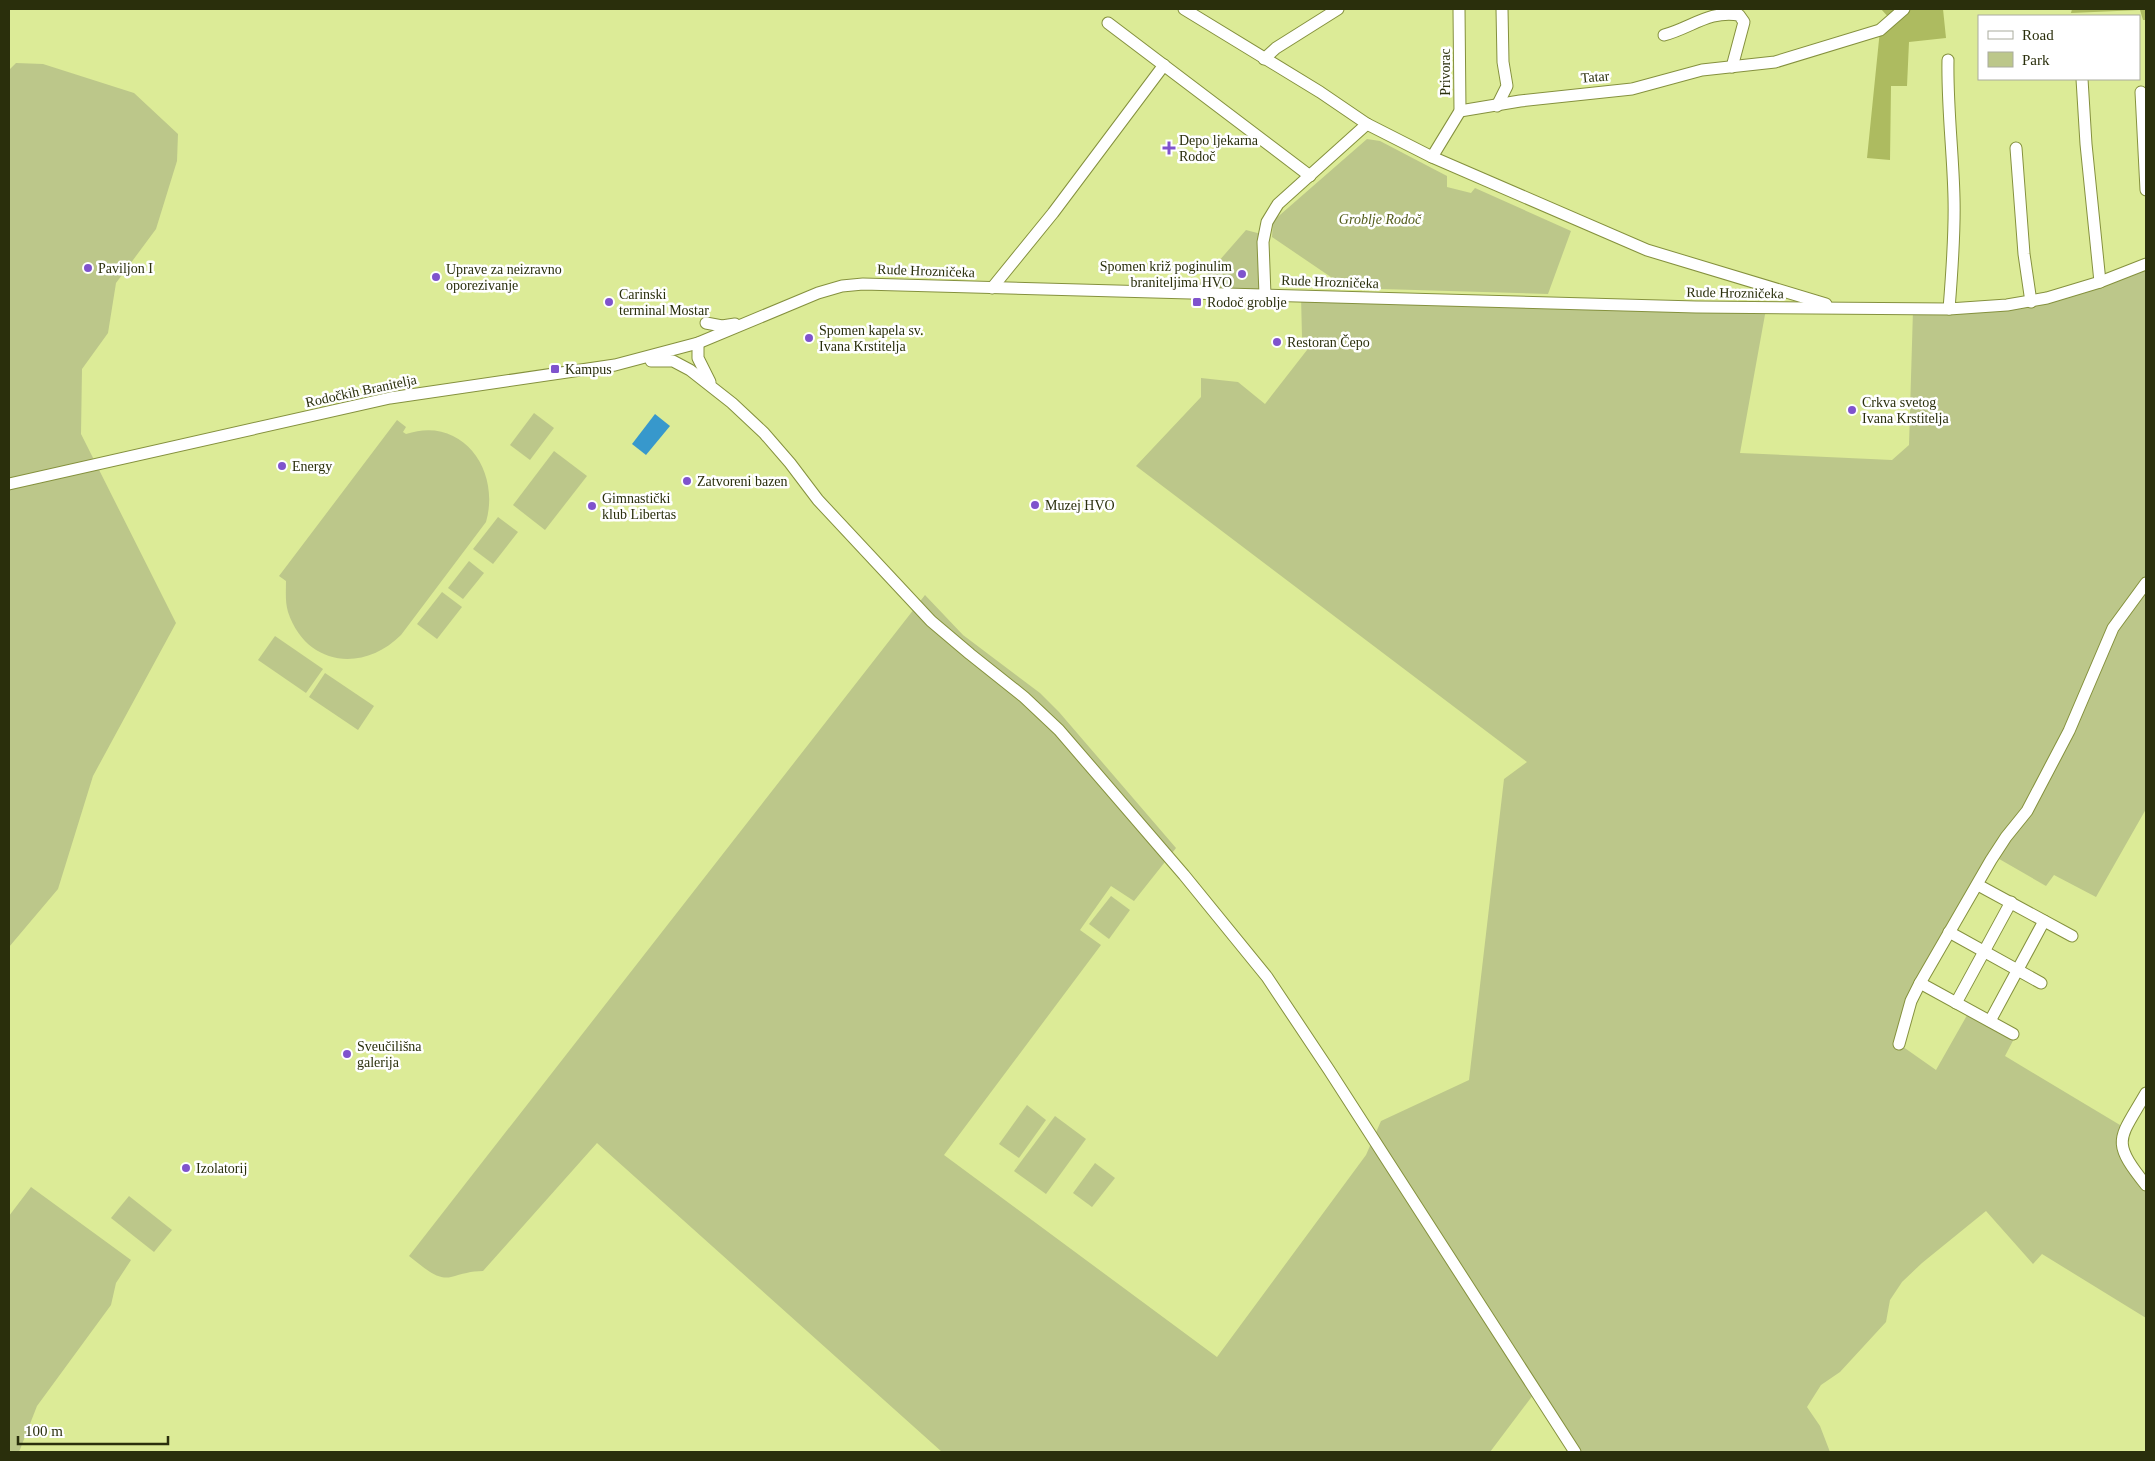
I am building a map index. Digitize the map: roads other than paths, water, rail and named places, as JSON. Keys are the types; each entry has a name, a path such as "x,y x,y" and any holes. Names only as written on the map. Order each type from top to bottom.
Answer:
{"street":[{"path":"1264,58 1276,48 1338,9"},
{"name":"Privorac","path":"1432,157 1460,111 1459,9"},
{"path":"1497,106 1507,86 1503,62 1502,9"},
{"name":"Tatar","path":"1460,111 1520,101 1632,89 1702,70 1775,62 1880,30 1904,9"},
{"path":"1190,10 1367,124 1432,157 1647,250 1836,307"},
{"path":"1664,36 1681,31 1700,19 1720,15 1739,15 1744,22 1732,67"},
{"path":"1108,23 1310,176"},
{"path":"1948,60 1947,92 1953,156 1955,238 1949,309"},
{"path":"992,288 1053,213 1164,65"},
{"path":"2082,80 2086,144 2100,282"},
{"path":"2141,92 2146,190"},
{"path":"1265,295 1263,242 1267,222 1278,204 1367,124"},
{"path":"2016,148 2024,254 2031,302"},
{"name":"Rude Hrozničeka","path":"720,335 787,305 842,286 864,284 1715,308 1836,307 1949,309 2031,302 2100,282 2146,264"},
{"path":"706,323 729,326 749,322"},
{"name":"Rodočkih Branitelja","path":"9,484 390,398 621,363 685,347 720,335"},
{"path":"698,343 698,358 713,388"},
{"path":"685,347 684,356 690,370"},
{"path":"621,363 664,360 680,364 713,388 764,433 818,500 932,621 1024,697 1059,730 1224,923 1266,977 1324,1063 1575,1452"},
{"path":"1899,1044 1911,1001 1920,983 2006,837 2027,811 2069,731 2113,628 2146,582"},
{"path":"1978,885 2072,936"},
{"path":"1956,1003 2011,902"},
{"path":"1990,1021 2044,921"},
{"path":"1949,932 2040,983"},
{"path":"1920,983 2013,1034"},
{"path":"2146,1094 2121,1136 2122,1150 2146,1185"}],"water":[{"path":"655,414 670,426 646,455 632,444"}],"place":[{"name":"Depo ljekarna Rodoč","path":"1169,148"},
{"name":"Paviljon I","path":"88,268"},
{"name":"Spomen križ poginulim braniteljima HVO","path":"1242,274"},
{"name":"Uprave za neizravno oporezivanje","path":"436,277"},
{"name":"Carinski terminal Mostar","path":"609,302"},
{"name":"Rodoč groblje","path":"1197,302"},
{"name":"Spomen kapela sv. Ivana Krstitelja","path":"809,338"},
{"name":"Restoran Čepo","path":"1277,342"},
{"name":"Kampus","path":"555,369"},
{"name":"Crkva svetog Ivana Krstitelja","path":"1852,410"},
{"name":"Energy","path":"282,466"},
{"name":"Zatvoreni bazen","path":"687,481"},
{"name":"Muzej HVO","path":"1035,505"},
{"name":"Gimnastički klub Libertas","path":"592,506"},
{"name":"Sveučilišna galerija","path":"347,1054"},
{"name":"Izolatorij","path":"186,1168"}],"park label":[{"name":"Groblje Rodoč","path":"1380,219"}]}
